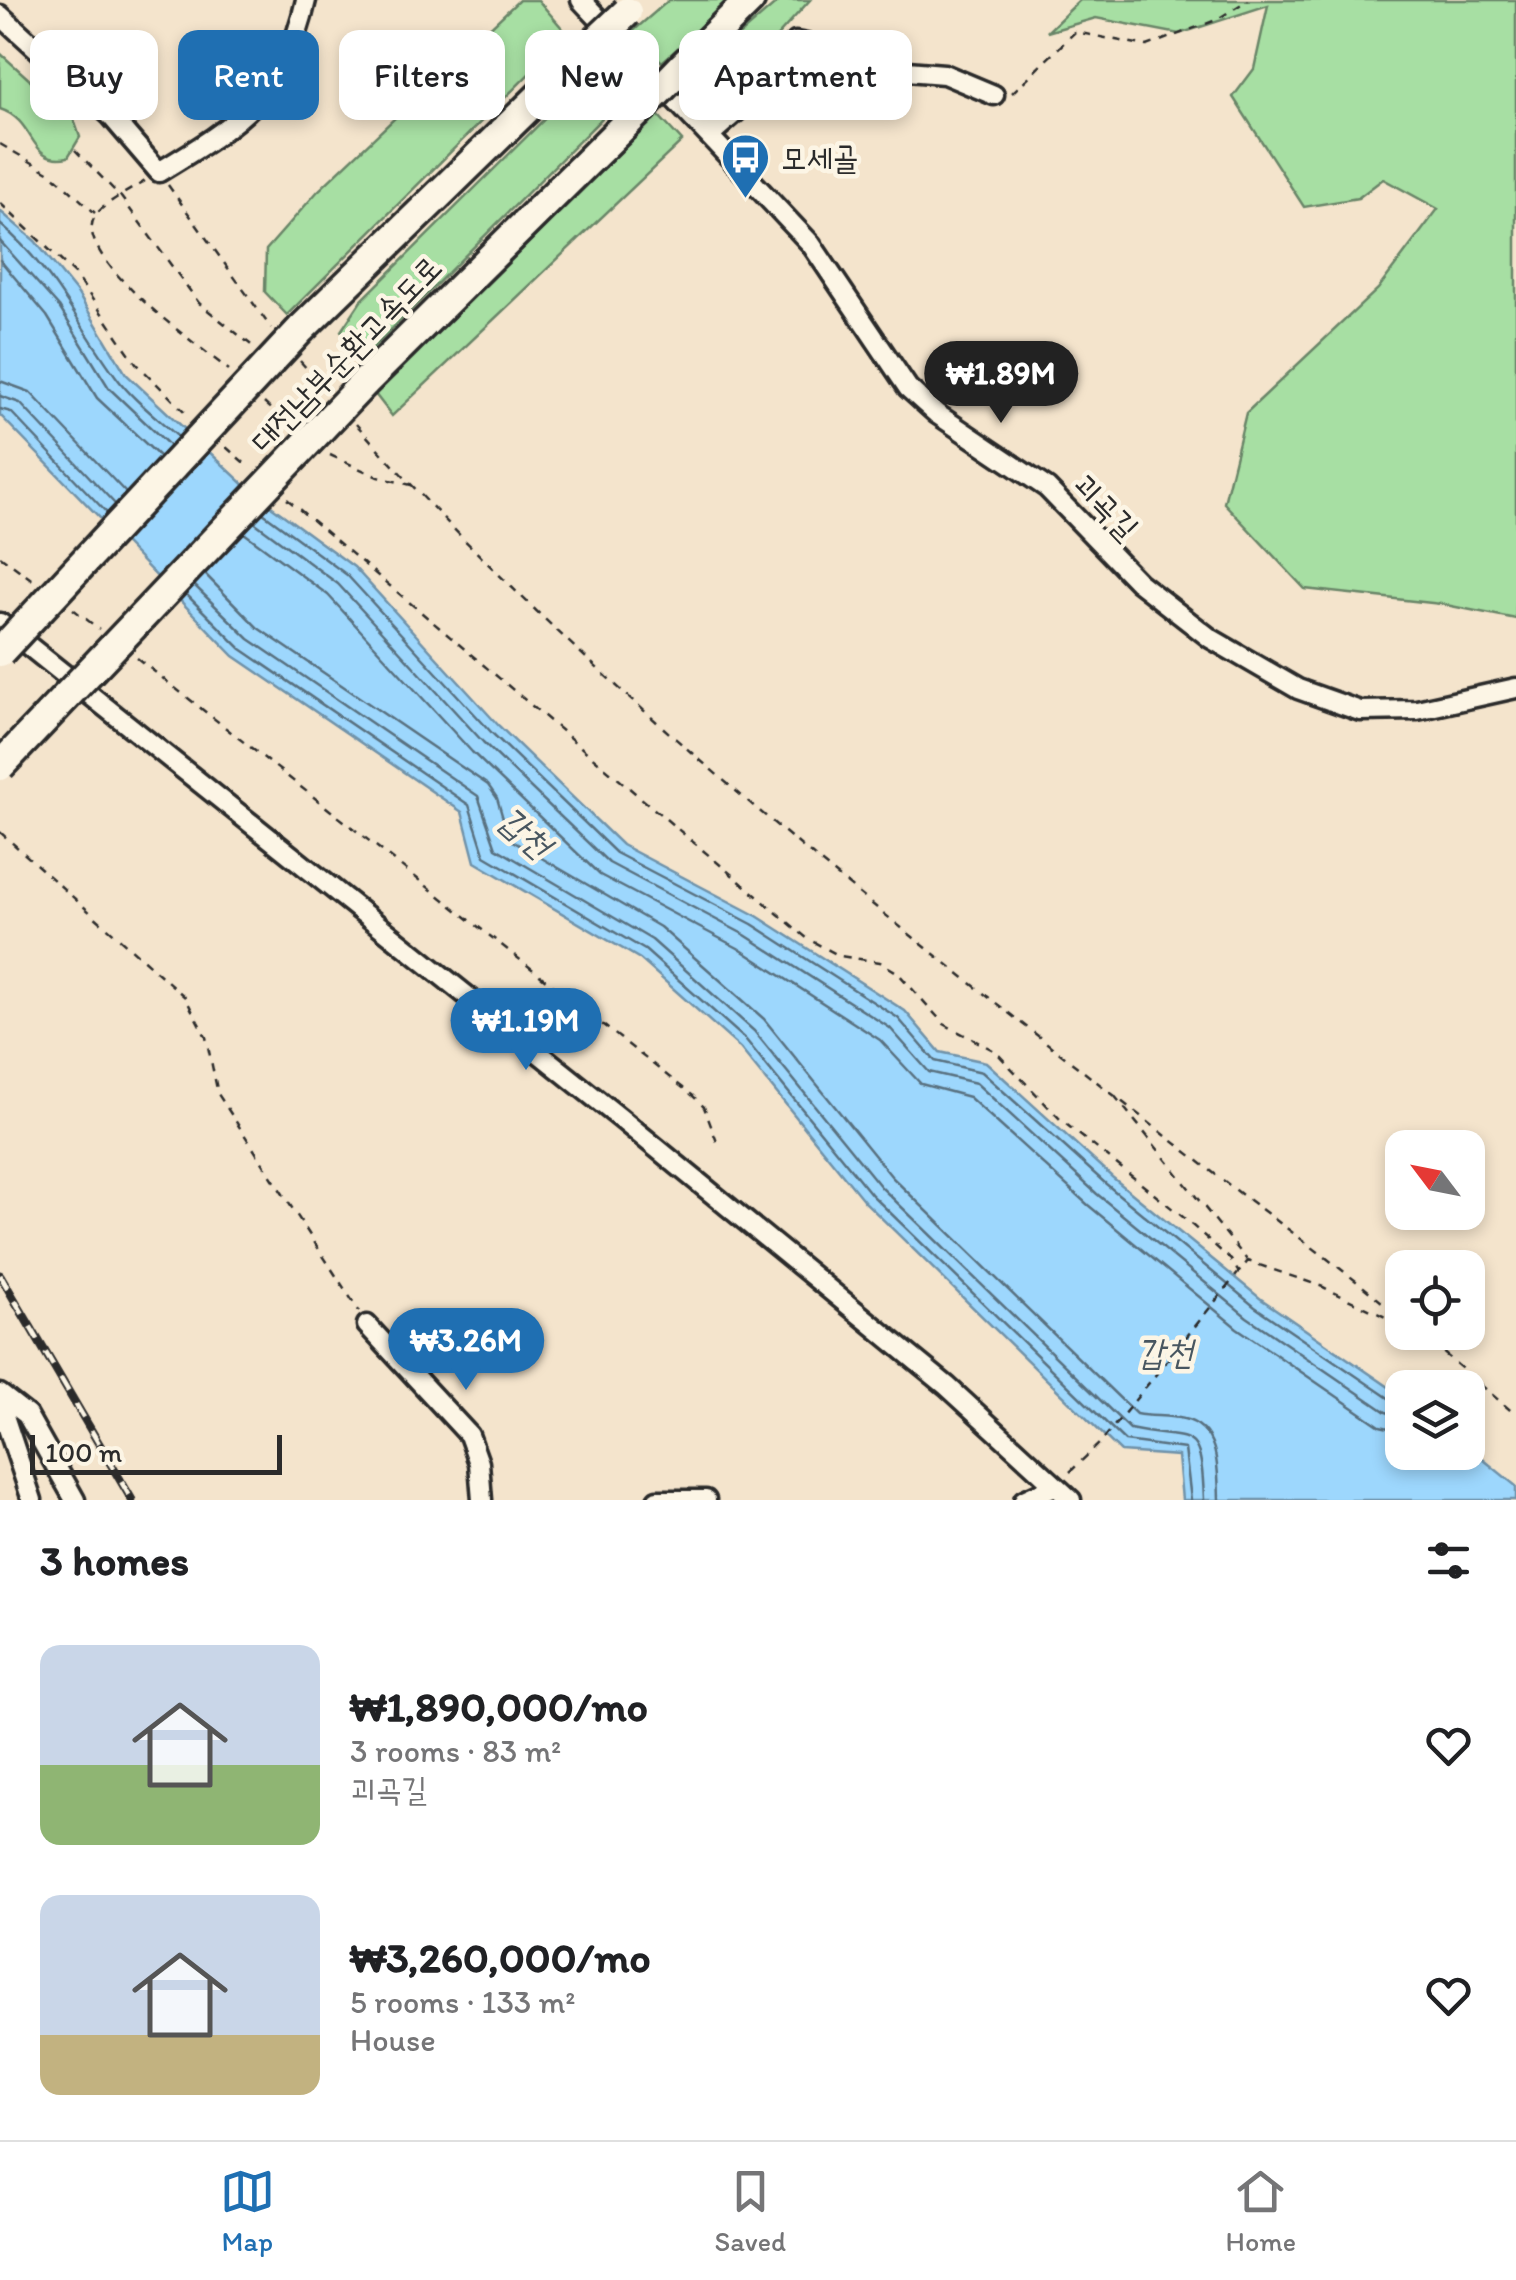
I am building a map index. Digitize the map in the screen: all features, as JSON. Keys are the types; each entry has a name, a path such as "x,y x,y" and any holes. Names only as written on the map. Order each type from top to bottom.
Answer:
{"highway":[{"name":"대전남부순환고속도로","path":"0,766 364,383 750,0"},
{"name":"대전남부순환고속도로","path":"0,652 290,339 633,6"}],"street":[{"path":"0,14 111,116 159,172 252,111 277,81 292,52 306,0"},
{"name":"괴곡길","path":"580,0 711,134 811,244 908,388 937,414 1048,488 1138,582 1210,638 1298,688 1360,711 1417,710 1516,688"},
{"path":"711,134 736,112 796,42 822,47 858,67 944,74 994,95"},
{"path":"0,622 635,1130 946,1386 1071,1500"},
{"path":"367,1325 469,1435 479,1463 482,1500"},
{"path":"0,1394 27,1414 75,1500"},
{"path":"0,1404 32,1500"},
{"path":"1024,1500 1054,1486"},
{"path":"657,1500 706,1500"}],"path":[{"path":"994,95 1010,94 1026,82 1074,32 1147,46 1216,20 1248,0"},
{"path":"0,144 52,174 96,214"},
{"path":"75,150 121,197 199,304 260,351"},
{"path":"235,375 124,283 94,248 90,230 96,214 159,172 252,307 290,339 330,395"},
{"path":"0,203 76,274 136,362 196,421"},
{"path":"260,399 297,434"},
{"path":"356,424 411,486 706,765 1385,1308"},
{"path":"220,442 262,478"},
{"path":"326,454 378,477 411,486"},
{"path":"278,491 808,939 840,956 880,962 915,990 944,1024 995,1051 1061,1120 1184,1217 1231,1260 1238,1273"},
{"path":"0,556 19,574 42,586"},
{"path":"71,607 99,629"},
{"path":"128,650 692,1095 704,1106 717,1142"},
{"path":"0,832 185,997 206,1037 218,1094 367,1325"},
{"path":"1110,1090 1248,1261 1385,1314"},
{"path":"1082,1463 1248,1261"},
{"path":"1439,1350 1516,1415"}],"green space":[{"path":"519,0 538,0 564,30 525,30 525,78 505,98 505,30 487,30"},
{"path":"669,0 733,0 699,30 679,30 679,47 662,62 659,30 634,30"},
{"path":"780,0 810,0 783,30 745,30"},
{"path":"1080,0 1516,0 1516,619 1441,604 1305,589 1224,503 1246,413 1378,289 1438,209 1383,179 1358,198 1304,207 1233,97 1254,69 1268,5 1179,34 1096,18 1047,32"},
{"path":"0,53 30,80 30,120 74,120 80,137 68,157 46,155 21,123 0,109"},
{"path":"659,116 682,141 392,416 375,394 653,120 659,120"},
{"path":"393,120 483,120 287,315 265,292 266,250 318,191"},
{"path":"543,120 600,120 370,351 341,331 361,301"}],"water":[{"name":"갑천","path":"0,211 35,241 78,294 126,374 252,492 354,567 499,726 622,845 757,916 905,1011 940,1052 986,1062 1112,1177 1261,1299 1385,1384 1385,1470 1485,1470 1485,1461 1516,1486 1516,1500 1182,1500 1178,1456 1121,1452 865,1202 740,1048 640,959 475,862 462,812 234,656 0,415"}],"railway":[{"path":"0,1275 132,1500"}],"place":[{"name":"모세골","path":"746,200"}]}
